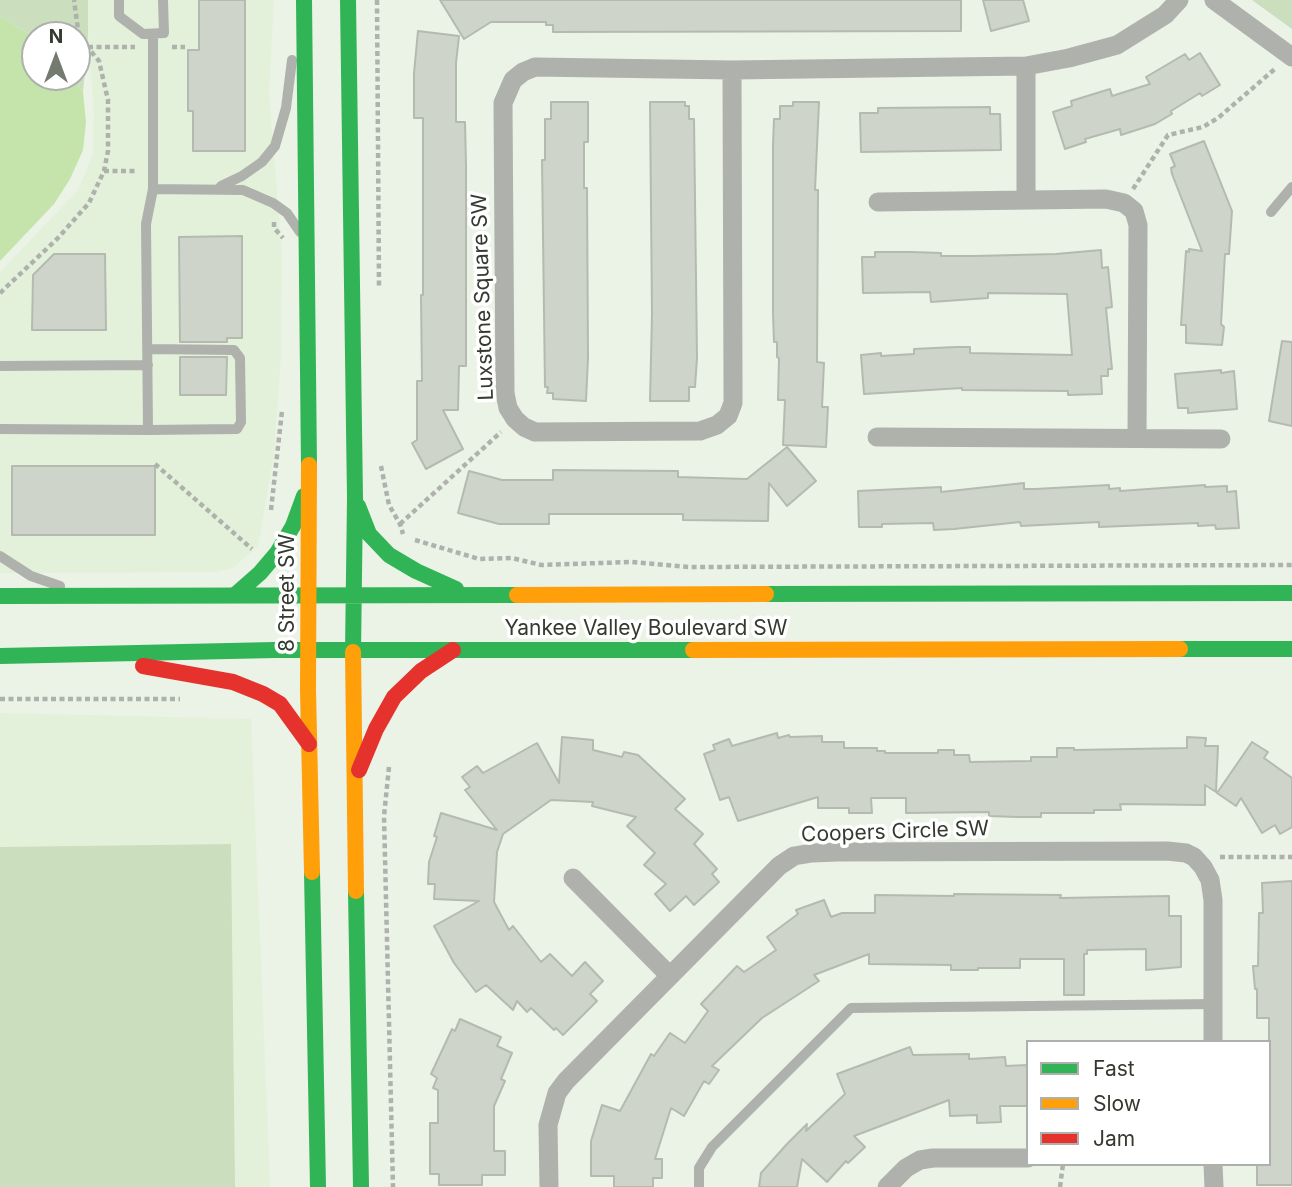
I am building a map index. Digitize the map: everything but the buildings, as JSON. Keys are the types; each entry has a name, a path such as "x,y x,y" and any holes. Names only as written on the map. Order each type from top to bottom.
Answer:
{"main road":[{"name":"8 Street SW","path":"302,0 307,249 309,744 318,1187"},
{"path":"348,0 355,498 353,650 361,1187"},
{"path":"235,595 260,573 277,553 293,526 309,481"},
{"path":"355,498 369,534 389,555 416,572 465,593"},
{"name":"Yankee Valley Boulevard SW","path":"0,596 1292,593"},
{"name":"Yankee Valley Boulevard SW","path":"0,656 308,650 1292,649"},
{"path":"355,783 376,729 394,698 421,671 453,650"},
{"path":"78,656 233,682 279,704 309,744"}],"street":[{"name":"Luxstone Square SW","path":"732,70 733,396 728,416 717,425 700,431 535,432 515,419 508,408 505,393 503,103 513,80 523,72 535,67 732,70 1026,66 1117,45 1165,15 1179,0"},
{"path":"1214,0 1291,57"},
{"path":"1026,66 1026,199"},
{"path":"878,202 1106,199 1124,203 1134,211 1138,225 1137,438"},
{"path":"877,437 1221,439"},
{"name":"Coopers Circle SW","path":"549,1187 548,1125 557,1093 779,866 794,856 837,852 1167,851 1186,853 1194,857"},
{"path":"1194,857 1210,880 1213,900 1213,1040"},
{"path":"573,878 670,976"},
{"path":"887,1187 906,1167 920,1160 1026,1158"},
{"path":"1213,1166 1214,1187"}],"lane":[{"path":"119,0 119,16 143,34 164,33 163,0"},
{"path":"213,188 242,176 262,162 275,146 286,108 302,0"},
{"path":"148,430 146,224 153,189 153,34"},
{"path":"1271,212 1292,187"},
{"path":"153,189 243,190 269,200 287,213 300,231 307,249"},
{"path":"0,429 237,429 241,422 240,358 233,350 148,349"},
{"path":"0,366 148,365"},
{"path":"0,556 31,576 87,595"},
{"path":"699,1187 699,1168 712,1147 851,1007 1213,1004"}],"path":[{"path":"0,293 57,239 89,203 104,171 108,151 107,100 99,61 79,37 74,0"},
{"path":"1124,203 1168,135 1203,127 1218,118 1291,57"},
{"path":"104,171 153,171"},
{"path":"274,228 282,237 286,249"},
{"path":"270,518 278,466 282,402"},
{"path":"400,524 515,419"},
{"path":"155,464 257,554"},
{"path":"0,699 188,699"},
{"path":"390,756 384,816 393,1187"},
{"path":"1194,857 1292,857"},
{"path":"1060,1187 1063,1166"}],"shaded area":[{"path":"0,0 88,0 88,21 21,21 21,29 0,16"},
{"path":"88,0 274,0 269,94 282,255 281,356 274,454 258,546 233,568 216,572 0,573 0,272 79,189 93,153 91,21 88,21"},
{"path":"1252,0 1292,0 1292,29"},
{"path":"0,16 21,29 21,91 82,91 86,122 83,150 70,179 54,204 0,261"},
{"path":"0,713 251,719 270,1187 0,1187"},
{"path":"231,844 235,1187 0,1187 0,847"}],"traffic: fast":[{"path":"304,0 309,465"},
{"path":"348,0 355,498 353,652"},
{"path":"235,595 260,573 277,553 293,526 304,496"},
{"path":"358,506 369,534 389,555 456,589"},
{"path":"766,594 1292,593"},
{"path":"0,596 517,595"},
{"path":"1180,649 1292,649"},
{"path":"0,656 275,650 693,650"},
{"path":"312,872 318,1187"},
{"path":"356,891 361,1187"}],"traffic: slow":[{"path":"309,465 308,690 312,872"},
{"path":"517,595 766,594"},
{"path":"693,650 1180,649"},
{"path":"353,652 356,891"}],"traffic: jam":[{"path":"359,770 376,729 394,697 421,671 453,650"},
{"path":"143,666 233,682 263,694 280,704 309,744"}]}
